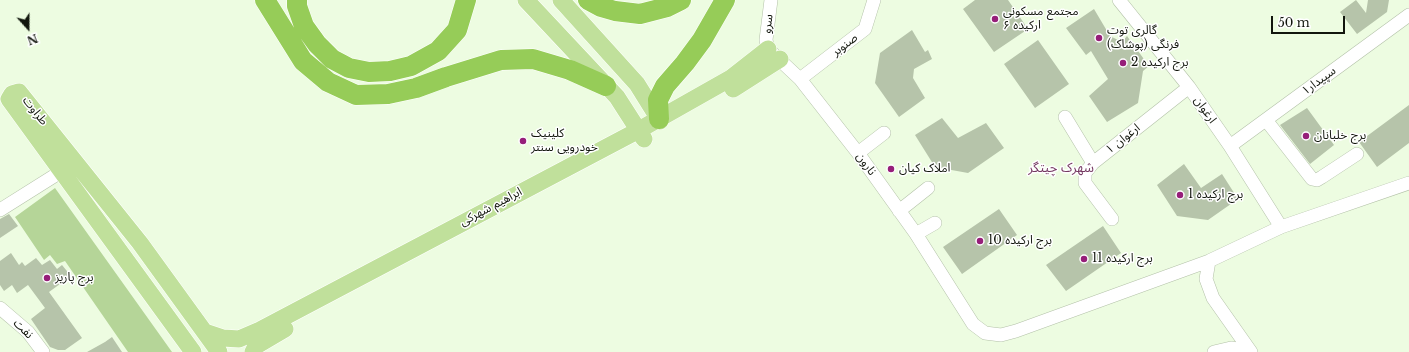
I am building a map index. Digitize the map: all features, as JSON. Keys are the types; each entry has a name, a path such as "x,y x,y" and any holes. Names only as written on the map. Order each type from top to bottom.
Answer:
{"highway":[{"path":"265,0 304,61 328,82 356,95 388,94 416,88 501,60 533,59 570,70 606,86"},
{"path":"297,0 297,6 304,26 317,44 332,59 349,68 369,72 390,71 411,66 438,51 456,30 466,0"},
{"path":"588,0 614,12 640,14 667,7 680,0"},
{"path":"662,124 658,100 661,93 702,40 725,0"}],"main road":[{"path":"526,0 617,98 641,135"},
{"path":"561,0 636,84 662,124"},
{"name":"ابراهیم شهرکی","path":"204,332 223,338 239,338 260,330 662,124 731,78 774,54"},
{"name":"طراوت","path":"193,352 62,171 5,102 12,94 19,92 140,243 219,352"},
{"path":"627,112 641,111 648,101"},
{"name":"ابراهیم شهرکی","path":"253,352 256,346 271,337 641,135"},
{"path":"124,255 140,243"}],"street":[{"name":"سرو","path":"771,0 766,40 774,54"},
{"name":"صنوبر","path":"800,79 865,29 874,0"},
{"name":"ارغوان","path":"1119,0 1189,88 1230,146 1281,227"},
{"name":"سپیدار۱","path":"1230,146 1409,16"},
{"name":"نارون","path":"774,54 800,79 858,153 916,234 973,324 985,333 1001,335 1016,331 1208,261 1281,227 1409,183"},
{"name":"ارغوان ۱","path":"1112,219 1085,183 1085,173 1093,163 1189,88"},
{"path":"1065,117 1093,163"},
{"path":"1266,120 1312,179 1317,180 1357,154"},
{"path":"858,153 884,133"},
{"path":"0,210 62,171"},
{"path":"899,211 928,188"},
{"path":"916,234 935,223"},
{"path":"1208,261 1206,279 1213,298 1250,351"},
{"name":"نفت","path":"0,308 31,336 42,352"},
{"path":"1214,352 1231,348 1250,351"}],"green space":[{"path":"55,188 172,352 128,352 65,261 57,264 50,255 44,260 15,217"}],"building":[{"name":"مجتمع مسکونی ارکیده ۶","path":"975,0 1008,0 1028,29 994,52 963,9"},
{"path":"1356,0 1366,13 1368,0 1389,0 1387,12 1357,34 1340,12"},
{"name":"برج ارکیده 2","path":"1094,9 1110,36 1122,42 1127,36 1149,66 1143,71 1138,103 1107,122 1089,96 1108,79 1091,51 1086,55 1066,28"},
{"path":"912,30 925,52 928,50 932,59 914,69 913,78 925,98 899,117 875,83 880,53"},
{"path":"1038,40 1069,84 1035,108 1004,64"},
{"name":"برج خلبانان","path":"1409,105 1409,143 1377,167 1359,142"},
{"name":"برج خلبانان","path":"1307,108 1334,145 1310,164 1280,125"},
{"path":"942,118 958,138 986,123 1004,148 968,173 935,167 915,135"},
{"name":"برج ارکیده 1","path":"1184,164 1201,188 1222,174 1238,199 1208,220 1177,216 1157,185"},
{"name":"برج ارکیده 10","path":"999,209 1017,235 962,274 943,247"},
{"path":"9,214 18,226 0,238 0,219"},
{"name":"برج ارکیده 11","path":"1103,226 1121,253 1066,291 1046,265"},
{"path":"11,253 19,265 22,262 25,266 36,258 42,265 50,260 57,269 62,265 71,276 49,292 82,338 65,350 58,350 50,347 31,319 45,308 28,285 17,293 12,285 4,291 0,285 0,261"},
{"path":"112,337 122,352 87,352 105,342"}],"place":[{"name":"مجتمع مسکونی ارکیده ۶","path":"995,19"},
{"name":"گالری توت فرنگی (پوشاک)","path":"1099,38"},
{"name":"برج ارکیده 2","path":"1123,63"},
{"name":"برج خلبانان","path":"1306,136"},
{"name":"کلینیک خودرویی سنتر","path":"523,141"},
{"name":"املاک کیان","path":"891,169"},
{"name":"برج ارکیده 1","path":"1180,195"},
{"name":"برج ارکیده 10","path":"980,241"},
{"name":"برج ارکیده 11","path":"1084,259"},
{"name":"برج پاریز","path":"47,278"}],"district":[{"name":"شهرک چیتگر","path":"1061,168"}]}
